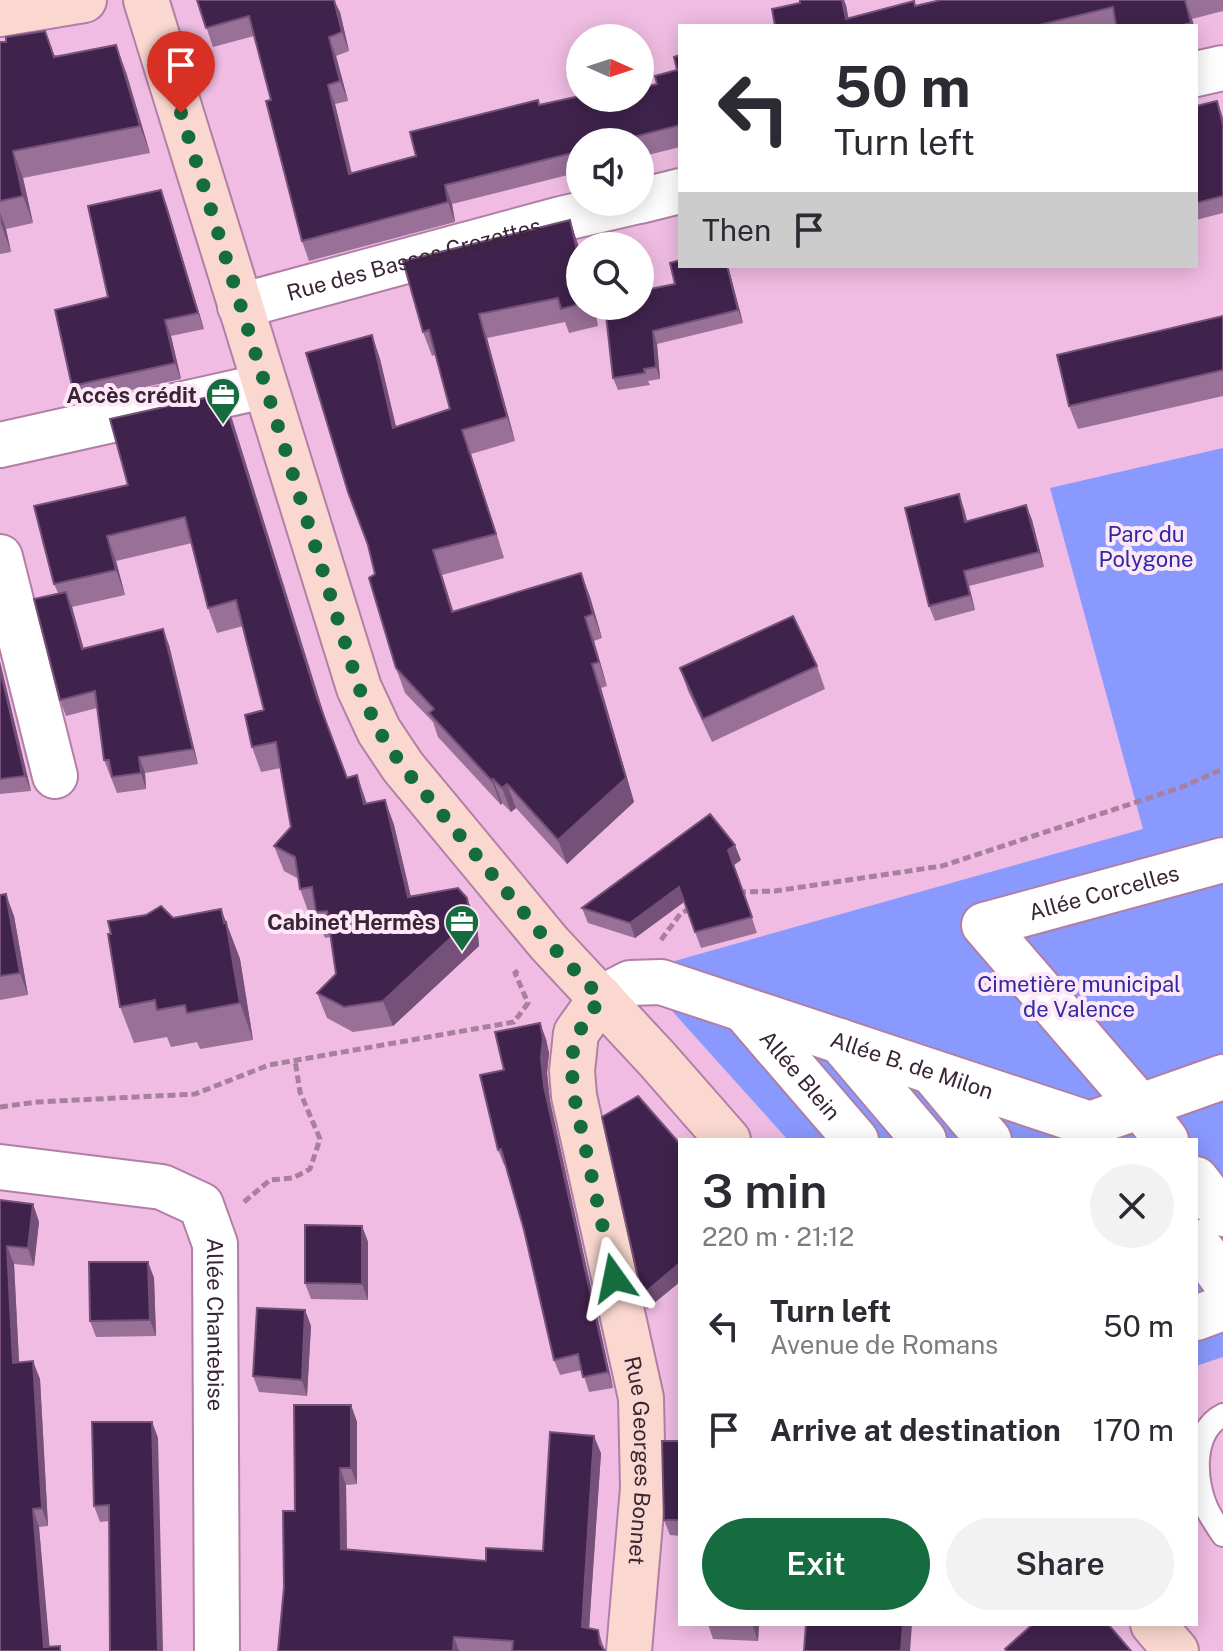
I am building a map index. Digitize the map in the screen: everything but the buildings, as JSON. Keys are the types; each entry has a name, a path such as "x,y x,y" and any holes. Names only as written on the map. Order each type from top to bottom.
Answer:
{"main road":[{"path":"0,14 84,0"},
{"path":"146,0 359,688 379,731 403,767 549,943 726,1138"},
{"name":"Rue Georges Bonnet","path":"601,998 576,1033 572,1071 574,1096 641,1398 643,1488 629,1651"}],"street":[{"path":"1198,74 1223,68"},
{"path":"654,198 678,192"},
{"name":"Rue des Basses Crozettes","path":"240,306 574,216"},
{"path":"0,445 264,386"},
{"path":"0,557 55,776"},
{"name":"Allée Corcelles","path":"1121,1121 984,925 1223,860"},
{"name":"Allée B. de Milon","path":"601,998 630,983 661,982 1090,1124 1121,1121 1222,1080"},
{"name":"Allée Blein","path":"744,1010 854,1138"},
{"path":"840,1041 922,1138"},
{"path":"932,1072 987,1138"},
{"path":"1028,1103 1056,1138"},
{"path":"1121,1121 1161,1138"},
{"name":"Allée Chantebise","path":"0,1167 162,1187 201,1205 215,1244 217,1651"},
{"path":"1198,1182 1223,1214"},
{"path":"1198,1252 1208,1305"}],"lane":[{"path":"1223,1415 1206,1431 1198,1452 1200,1483 1208,1512 1223,1535"}],"path":[{"path":"724,892 775,891 942,866 1182,787 1223,769"},
{"path":"655,948 681,913 703,902"},
{"path":"0,1107 37,1102 195,1094 269,1065 514,1022 528,1003 515,973 549,943"},
{"path":"270,1180 293,1178 310,1169 320,1139 300,1092 295,1060"}],"green space":[{"name":"Cimetière municipal de Valence","path":"1223,448 1223,1357 1198,1365 1198,1138 786,1138 673,1012 661,982 671,962 1143,829 1050,488"}],"place":[{"name":"Accès crédit","path":"223,426"},
{"name":"Cabinet Hermès","path":"462,953"}],"route":[{"path":"181,113 359,688 379,731 403,767 549,943 601,998 576,1033 572,1071 574,1096 614,1278"}],"park label":[{"name":"Parc du Polygone","path":"1146,546"}]}
